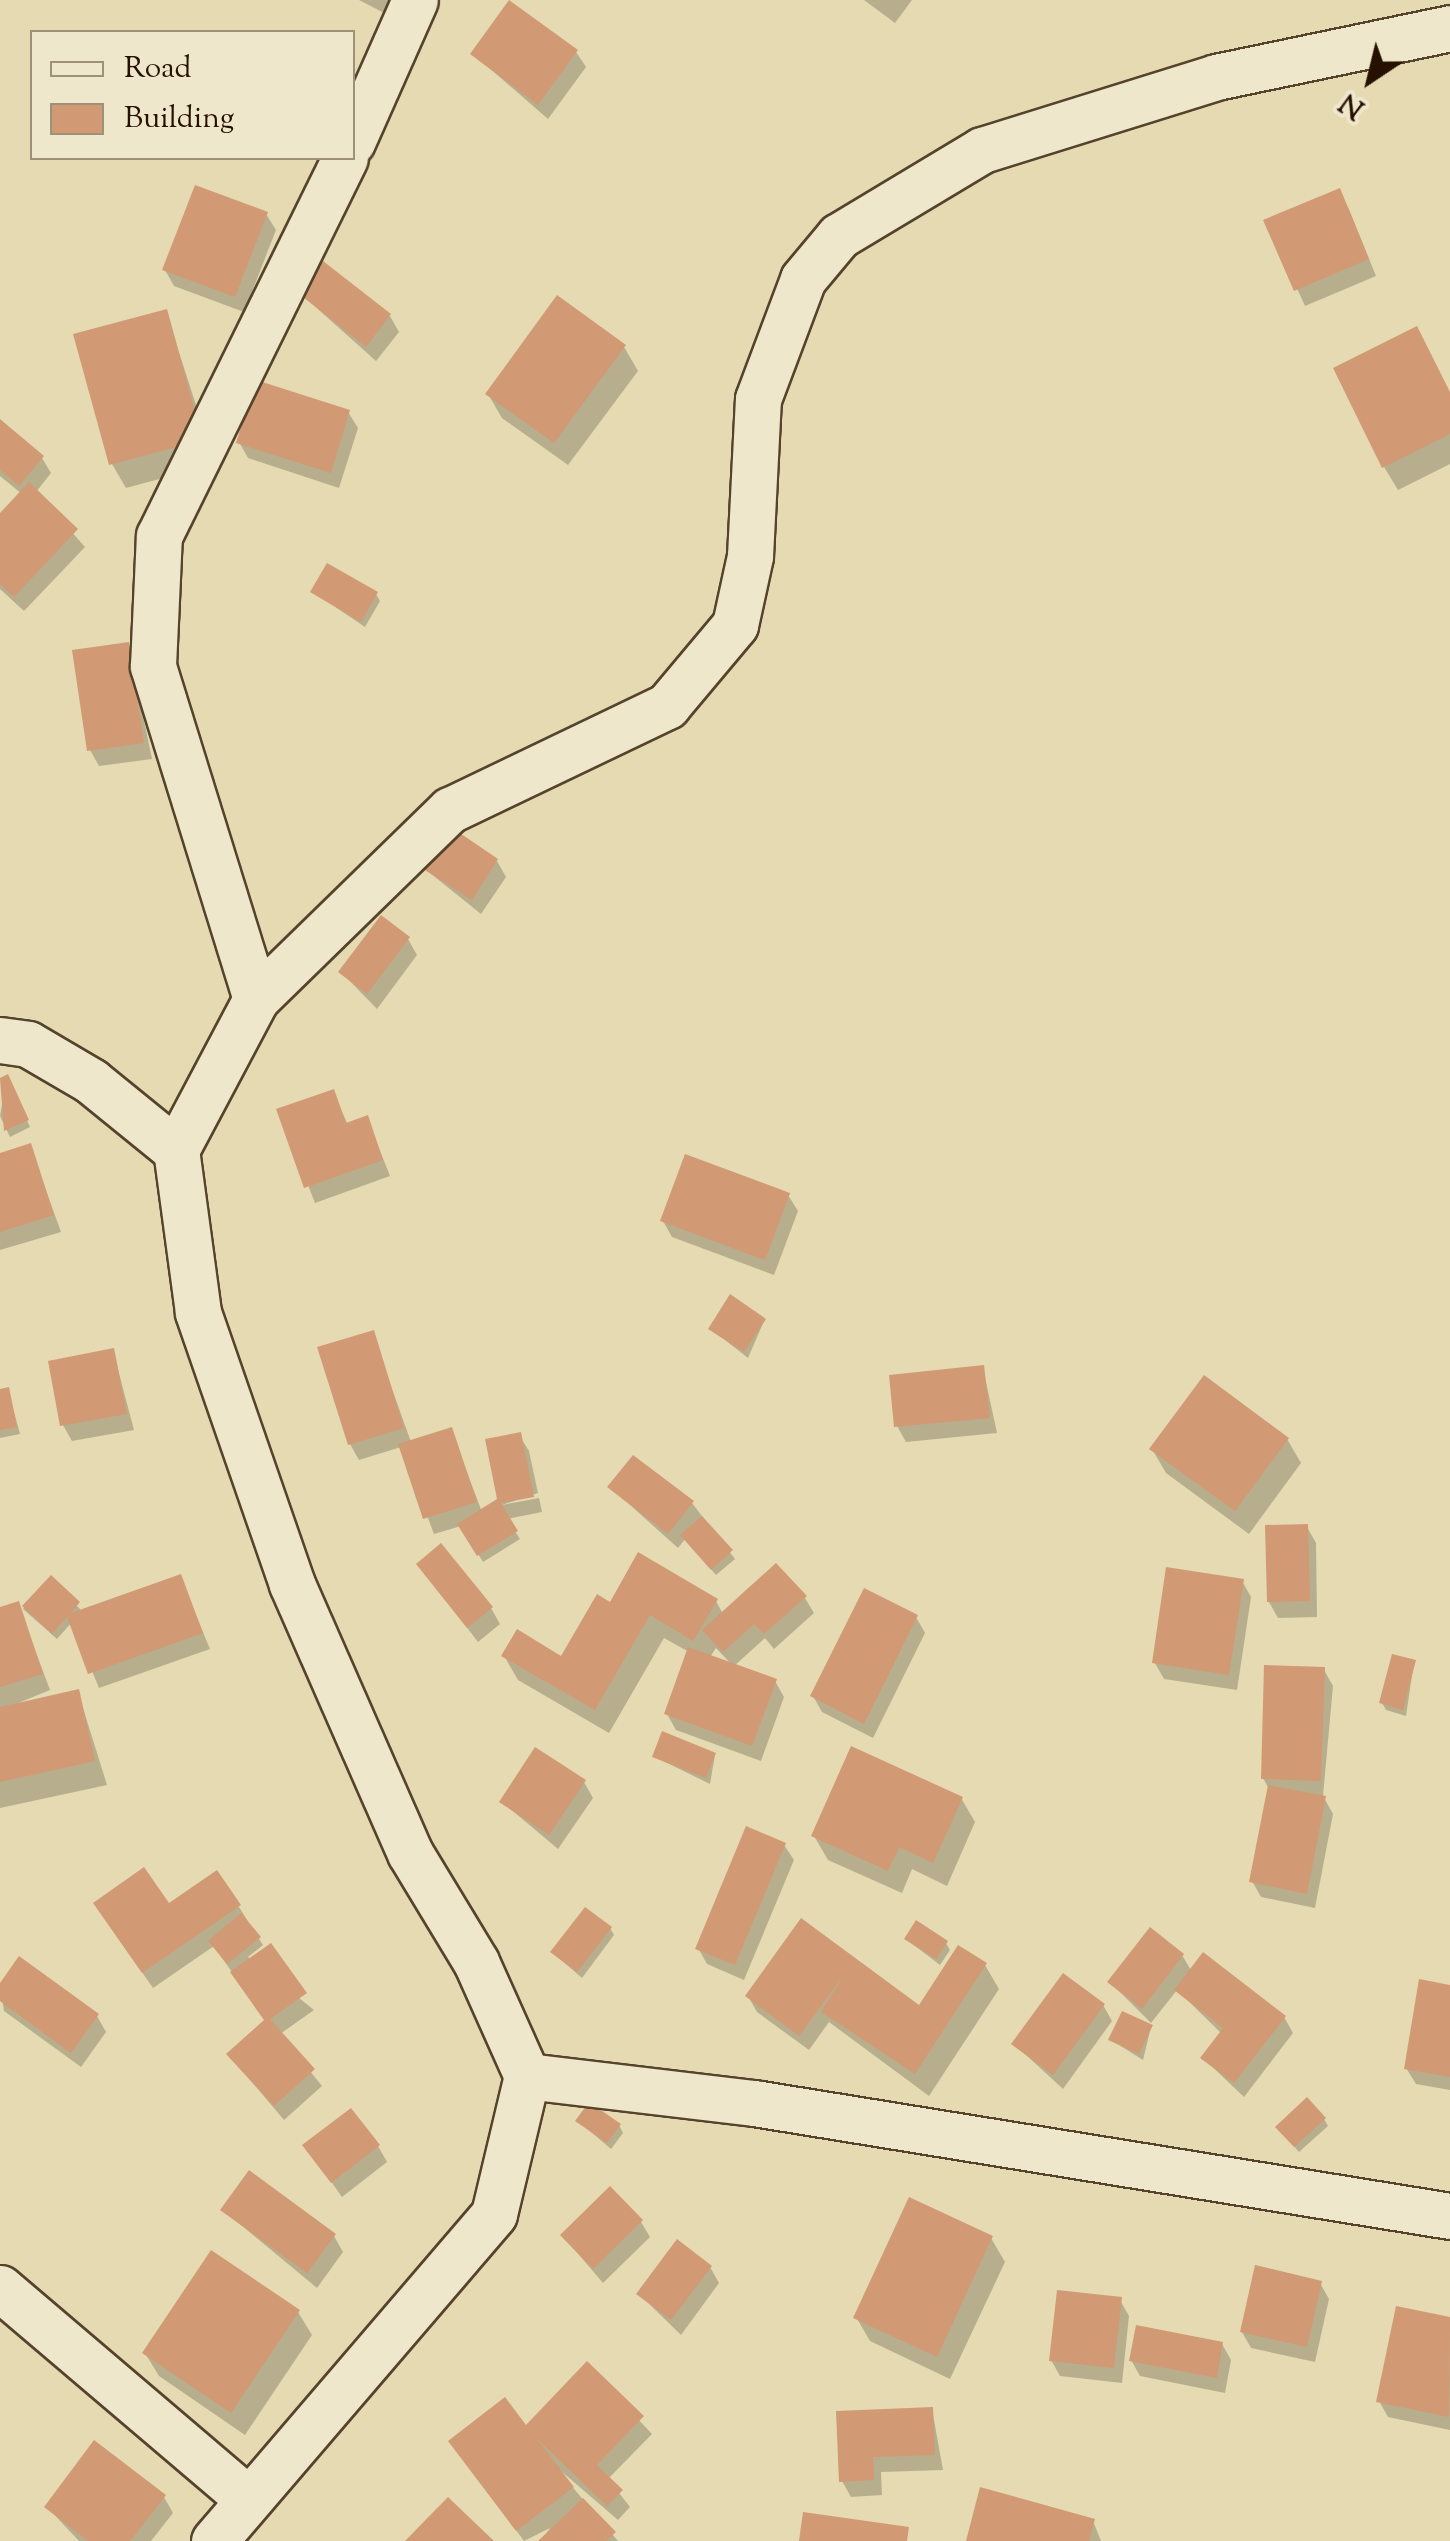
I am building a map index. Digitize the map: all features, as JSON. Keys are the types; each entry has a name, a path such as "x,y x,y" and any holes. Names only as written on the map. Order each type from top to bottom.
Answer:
{"street":[{"path":"355,135 415,0"},
{"path":"214,2541 494,2214 527,2076 476,1962 410,1853 292,1584 198,1312 176,1150 256,999 450,810 667,706 735,625 750,556 758,399 803,278 838,236 982,150 1216,77 1450,28"},
{"path":"256,999 152,666 159,536 344,160"},
{"path":"0,1040 28,1044 91,1081 176,1150"},
{"path":"527,2076 754,2103 1450,2216"},
{"path":"0,2288 248,2499"}],"building":[{"path":"509,0 578,50 538,105 470,54"},
{"path":"195,185 268,212 235,297 162,270"},
{"path":"1340,188 1369,259 1294,291 1263,220"},
{"path":"323,261 391,314 366,347 298,293"},
{"path":"557,295 626,345 554,443 485,394"},
{"path":"167,309 203,440 109,465 73,334"},
{"path":"1417,326 1450,392 1450,434 1382,468 1333,368"},
{"path":"256,380 350,410 331,473 236,443"},
{"path":"0,419 44,456 19,486 0,470"},
{"path":"29,482 78,529 14,597 0,584 0,513"},
{"path":"327,563 378,592 361,622 310,592"},
{"path":"129,642 144,743 87,751 72,650"},
{"path":"445,823 498,859 472,900 417,865"},
{"path":"381,915 410,937 367,994 338,972"},
{"path":"8,1074 29,1120 4,1131 0,1078"},
{"path":"334,1089 346,1123 368,1115 383,1160 304,1188 276,1109"},
{"path":"31,1143 54,1215 0,1232 0,1153"},
{"path":"685,1154 790,1193 765,1260 660,1221"},
{"path":"730,1294 766,1319 744,1352 708,1329"},
{"path":"374,1330 404,1428 348,1445 317,1347"},
{"path":"114,1348 127,1414 60,1426 48,1361"},
{"path":"984,1365 990,1418 894,1427 889,1375"},
{"path":"1204,1375 1289,1438 1235,1511 1149,1449"},
{"path":"9,1387 17,1427 0,1430 0,1389"},
{"path":"452,1427 477,1502 423,1519 398,1444"},
{"path":"521,1432 534,1497 501,1503 518,1531 477,1556 457,1524 497,1499 485,1439"},
{"path":"633,1455 694,1501 668,1534 607,1487"},
{"path":"702,1516 733,1550 711,1570 680,1535"},
{"path":"1308,1524 1310,1601 1267,1602 1265,1525"},
{"path":"441,1543 493,1607 467,1628 416,1564"},
{"path":"638,1552 718,1599 693,1641 650,1615 595,1710 501,1656 517,1629 561,1656 597,1594 610,1602"},
{"path":"776,1563 807,1596 764,1634 754,1624 723,1652 702,1630"},
{"path":"1166,1567 1244,1579 1229,1675 1152,1663"},
{"path":"181,1574 203,1633 88,1674 67,1617 52,1634 22,1606 51,1575 80,1602 71,1613"},
{"path":"864,1588 918,1615 864,1724 810,1696"},
{"path":"19,1601 43,1674 0,1687 0,1607"},
{"path":"688,1647 777,1679 752,1746 664,1714"},
{"path":"1392,1654 1416,1660 1403,1710 1379,1703"},
{"path":"1264,1665 1325,1667 1321,1781 1261,1779"},
{"path":"79,1689 95,1761 0,1782 0,1707"},
{"path":"662,1731 716,1753 706,1778 652,1757"},
{"path":"851,1746 963,1797 933,1863 899,1847 888,1871 811,1836"},
{"path":"535,1747 586,1780 549,1835 499,1802"},
{"path":"1268,1785 1326,1796 1307,1894 1249,1882"},
{"path":"746,1826 786,1843 735,1965 695,1949"},
{"path":"144,1867 169,1903 217,1870 241,1905 142,1973 93,1903"},
{"path":"585,1907 612,1927 577,1972 550,1952"},
{"path":"241,1913 261,1937 227,1964 208,1941"},
{"path":"801,1918 919,2005 958,1945 987,1963 915,2074 821,2012 844,1975 799,2036 745,1996"},
{"path":"916,1920 948,1941 936,1959 904,1939"},
{"path":"1150,1927 1184,1954 1142,2009 1107,1982"},
{"path":"271,1943 307,1993 270,2019 315,2069 274,2106 226,2054 264,2020 230,1972"},
{"path":"1203,1952 1286,2016 1234,2083 1200,2058 1223,2028 1174,1990"},
{"path":"19,1956 99,2014 71,2053 0,2001 0,1983"},
{"path":"1063,1973 1105,2004 1053,2075 1011,2044"},
{"path":"1419,1979 1450,1985 1450,2077 1404,2069"},
{"path":"1122,2011 1153,2025 1139,2054 1108,2040"},
{"path":"1307,2097 1326,2118 1294,2147 1275,2127"},
{"path":"589,2102 621,2124 607,2143 575,2121"},
{"path":"351,2108 380,2145 331,2183 302,2145"},
{"path":"249,2170 336,2234 307,2273 220,2210"},
{"path":"610,2186 643,2220 593,2269 560,2235"},
{"path":"909,2197 993,2236 937,2357 853,2318"},
{"path":"677,2239 712,2266 671,2320 636,2294"},
{"path":"211,2250 300,2310 231,2413 142,2353"},
{"path":"1255,2265 1322,2281 1307,2347 1240,2332"},
{"path":"1057,2290 1122,2297 1114,2368 1049,2361"},
{"path":"1396,2306 1450,2317 1449,2417 1376,2402"},
{"path":"1136,2325 1223,2342 1217,2378 1129,2361"},
{"path":"587,2361 644,2416 597,2465 623,2490 607,2506 536,2438 574,2487 516,2531 448,2441 505,2397 526,2425"},
{"path":"933,2407 935,2455 873,2457 874,2480 839,2482 836,2411"},
{"path":"94,2440 166,2495 130,2541 88,2541 44,2507"},
{"path":"980,2487 1095,2519 1089,2541 966,2541"},
{"path":"448,2497 494,2541 405,2541"},
{"path":"583,2498 616,2532 606,2541 538,2541"},
{"path":"803,2512 909,2527 907,2541 799,2541"}]}
